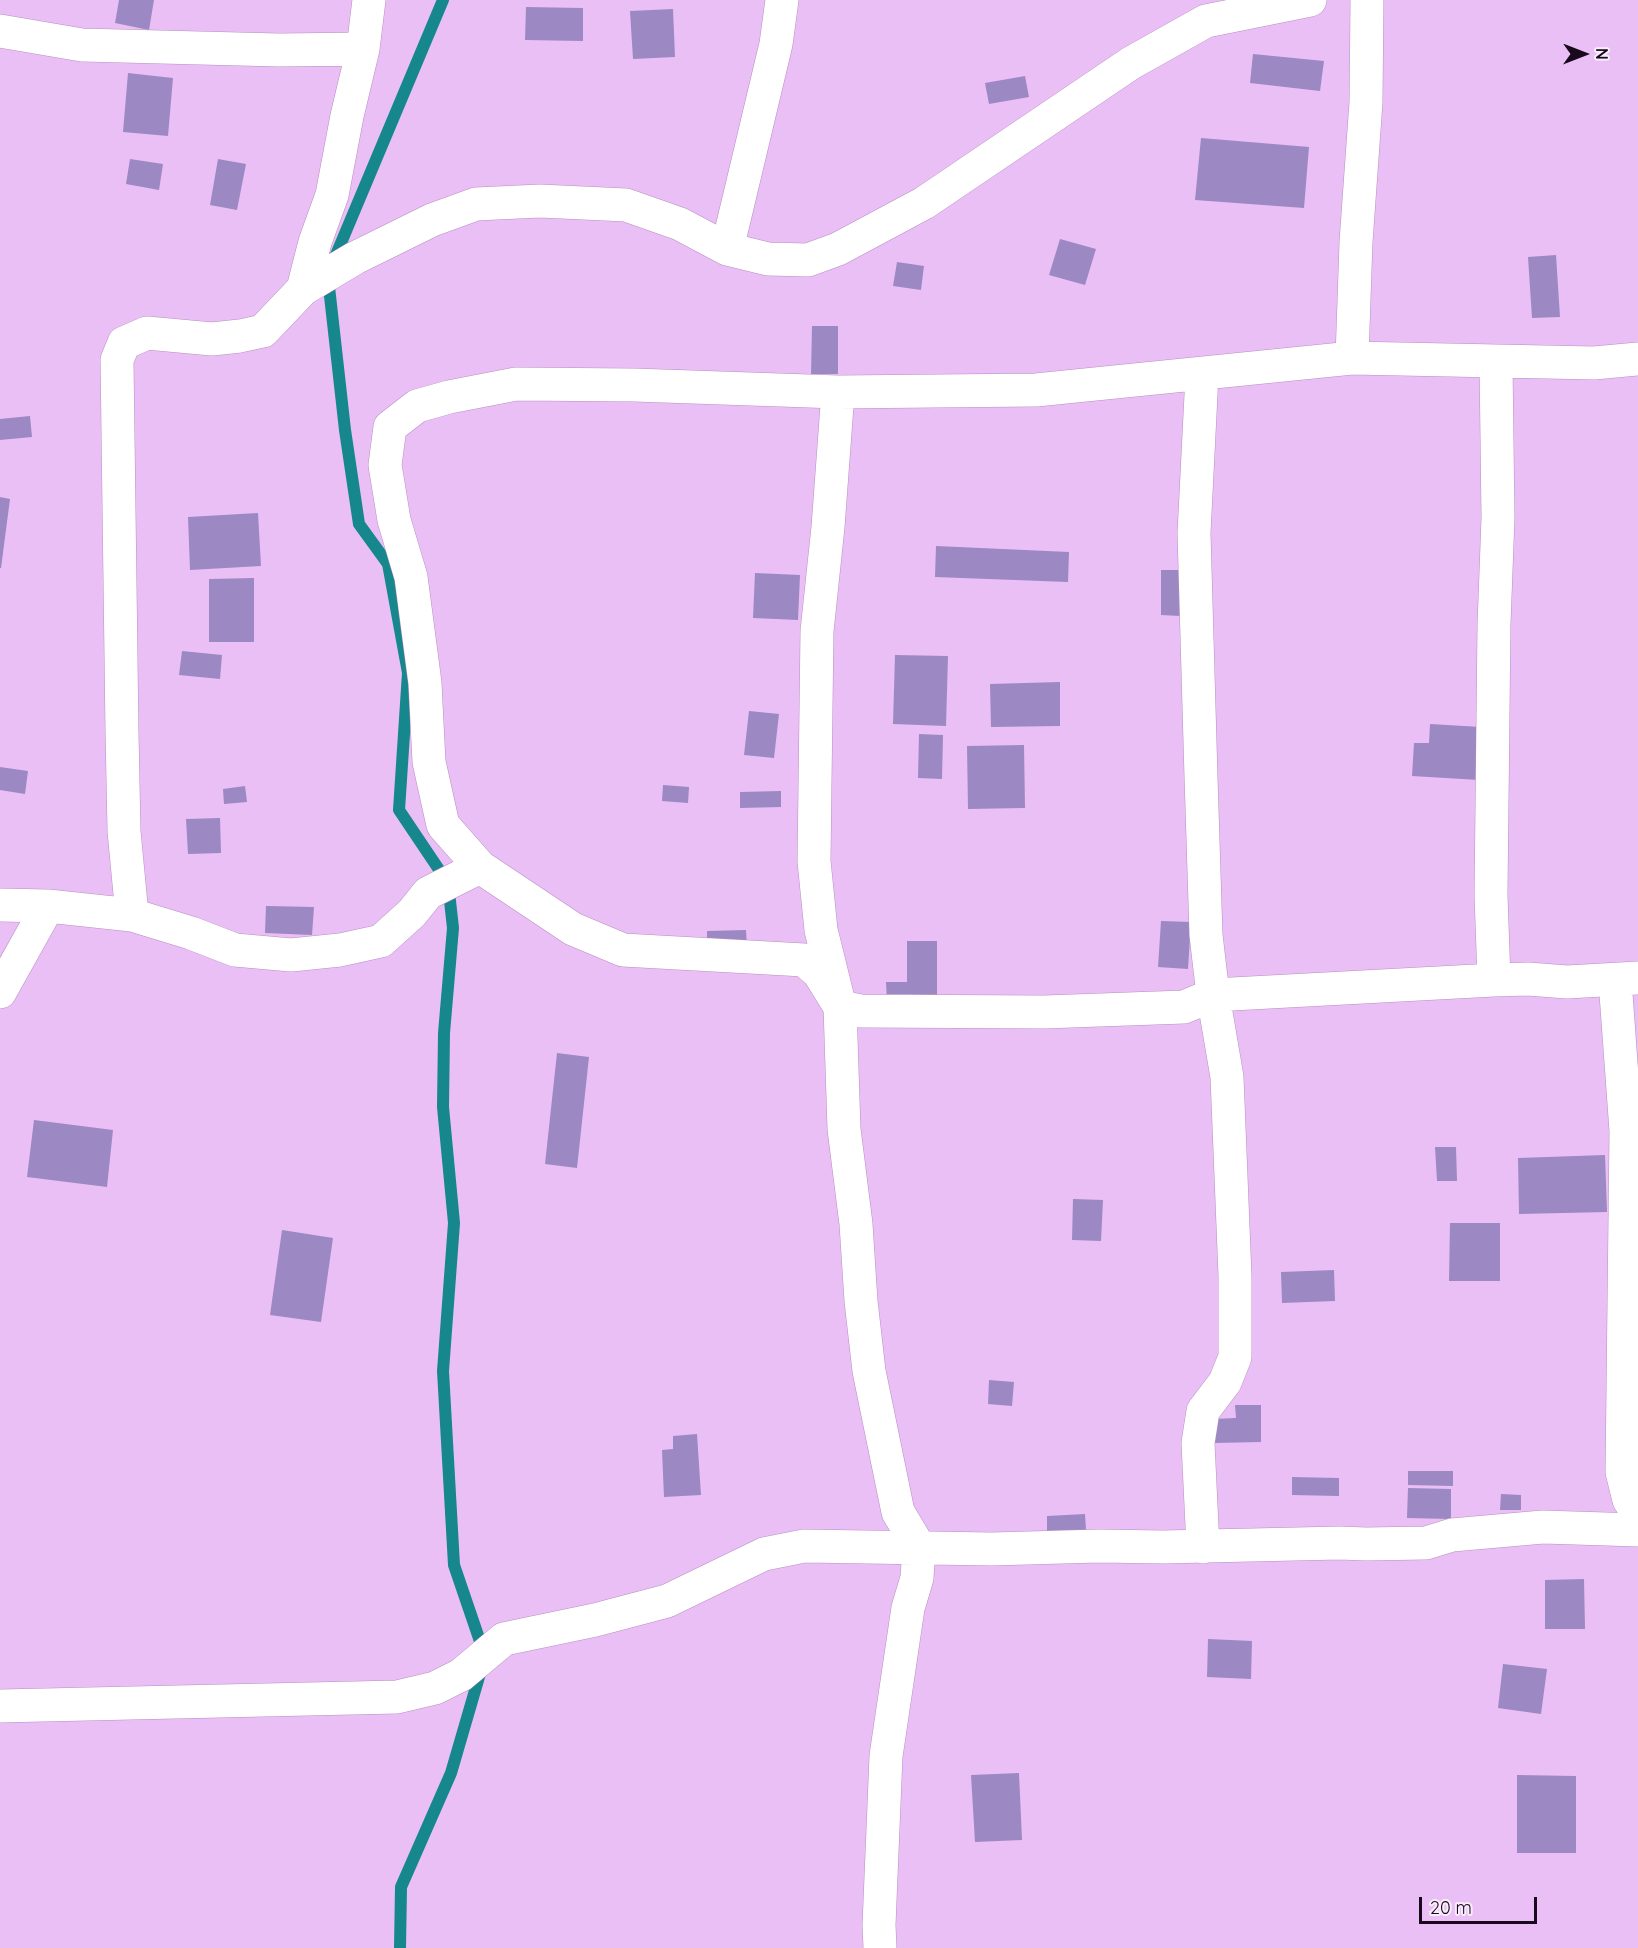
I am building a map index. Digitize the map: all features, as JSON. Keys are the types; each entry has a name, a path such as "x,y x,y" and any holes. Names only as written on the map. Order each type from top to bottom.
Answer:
{"street":[{"path":"303,289 315,242 332,195 363,49 369,0"},
{"path":"727,249 776,44 782,0"},
{"path":"132,915 124,831 122,743 117,360 124,343 147,333 212,339 263,331 303,289 364,254 432,220 476,204 540,201 626,205 680,224 727,249 768,259 808,260 838,249 924,203 1131,63 1206,21 1310,0"},
{"path":"1352,358 1356,242 1366,102 1367,0"},
{"path":"0,32 82,45 279,50 363,49"},
{"path":"840,1008 819,973 804,960 623,950 573,929 480,867 443,825 429,762 425,683 411,577 394,520 385,465 390,427 417,406 449,397 516,384 634,385 838,392 1036,390 1202,375 1352,358 1594,363 1638,359"},
{"path":"1494,980 1491,895 1494,624 1498,518 1496,362"},
{"path":"1202,375 1194,533 1206,935 1213,995 1227,1077 1235,1264 1235,1357 1225,1382 1203,1411 1198,1443 1203,1546"},
{"path":"838,392 828,527 817,631 814,861 821,930 840,1008 844,1129 856,1224 861,1301 869,1371 898,1512 919,1547 917,1578 908,1608 886,1756 880,1948"},
{"path":"0,905 48,906 132,915 191,933 235,950 291,955 340,950 381,941 412,914 428,893 480,867"},
{"path":"0,992 48,906"},
{"path":"840,1008 861,1011 1044,1012 1184,1007 1213,995 1494,980 1627,979 1624,1085 1626,1141 1622,1472 1629,1500 1638,1513"},
{"path":"0,1706 397,1697 435,1688 461,1675 504,1639 595,1620 667,1601 764,1554 804,1546 992,1549 1426,1543 1452,1535 1543,1527 1638,1530"}],"building":[{"path":"119,0 154,0 149,30 115,23"},
{"path":"526,7 583,8 583,41 525,40"},
{"path":"673,9 675,57 633,59 630,11"},
{"path":"1253,54 1324,61 1320,91 1250,83"},
{"path":"128,73 173,78 168,136 123,132"},
{"path":"1025,76 1029,97 989,104 985,83"},
{"path":"1201,138 1309,147 1304,208 1195,200"},
{"path":"130,159 163,164 159,190 126,184"},
{"path":"218,159 246,164 237,210 210,205"},
{"path":"1060,239 1096,249 1085,285 1049,275"},
{"path":"1556,255 1560,317 1532,318 1528,257"},
{"path":"897,262 924,266 921,290 893,286"},
{"path":"812,326 838,326 838,374 811,374"},
{"path":"30,416 32,437 0,440 0,419"},
{"path":"0,497 10,499 1,568 0,568"},
{"path":"258,513 261,566 190,570 188,517"},
{"path":"936,546 1069,552 1068,582 935,577"},
{"path":"1161,570 1182,570 1181,616 1161,615"},
{"path":"755,573 800,575 798,620 753,618"},
{"path":"254,578 254,642 209,642 209,579"},
{"path":"182,651 222,655 220,679 179,675"},
{"path":"895,655 948,656 946,726 893,724"},
{"path":"1060,682 1060,726 991,727 990,684"},
{"path":"749,711 779,714 774,758 744,755"},
{"path":"1430,724 1481,727 1479,780 1412,776 1414,743 1429,743"},
{"path":"919,734 943,735 942,779 918,778"},
{"path":"1024,745 1025,808 968,809 967,746"},
{"path":"0,767 28,771 25,794 0,790"},
{"path":"663,785 689,787 688,803 662,801"},
{"path":"245,786 247,802 224,804 223,789"},
{"path":"781,791 781,807 740,808 740,792"},
{"path":"220,818 221,853 188,854 186,819"},
{"path":"266,906 314,907 312,935 265,933"},
{"path":"1161,921 1191,922 1188,969 1158,967"},
{"path":"746,930 747,948 707,950 707,931"},
{"path":"907,941 937,941 937,1003 887,1004 886,982 907,982"},
{"path":"557,1053 589,1057 577,1168 545,1164"},
{"path":"34,1120 113,1130 107,1187 27,1177"},
{"path":"1435,1147 1456,1147 1457,1181 1437,1181"},
{"path":"1605,1155 1607,1212 1519,1214 1518,1158"},
{"path":"1073,1199 1103,1200 1101,1241 1072,1240"},
{"path":"1450,1223 1500,1223 1500,1281 1449,1281"},
{"path":"282,1230 333,1238 321,1322 270,1315"},
{"path":"1334,1270 1335,1301 1282,1303 1281,1272"},
{"path":"989,1380 1014,1382 1012,1406 988,1404"},
{"path":"1235,1405 1261,1405 1261,1442 1214,1443 1213,1419 1236,1418"},
{"path":"697,1434 701,1495 664,1497 662,1450 673,1449 673,1436"},
{"path":"1408,1471 1453,1471 1453,1486 1408,1485"},
{"path":"1292,1477 1339,1478 1339,1496 1292,1495"},
{"path":"1408,1488 1451,1489 1451,1519 1407,1518"},
{"path":"1501,1494 1521,1495 1521,1510 1500,1510"},
{"path":"1085,1514 1086,1530 1047,1532 1047,1516"},
{"path":"1584,1579 1585,1629 1545,1629 1545,1580"},
{"path":"1208,1639 1252,1641 1251,1679 1207,1677"},
{"path":"1503,1664 1547,1669 1541,1714 1498,1708"},
{"path":"1019,1773 1022,1840 975,1842 971,1775"},
{"path":"1517,1775 1576,1776 1576,1853 1517,1853"}],"waterway":[{"path":"333,262 443,0"},
{"path":"328,278 345,430 359,524 388,564 408,673 399,810 448,883 453,928 444,1033 443,1107 454,1223 443,1371 454,1565 484,1653"},
{"path":"400,1948 401,1887 451,1773 481,1670"}]}
